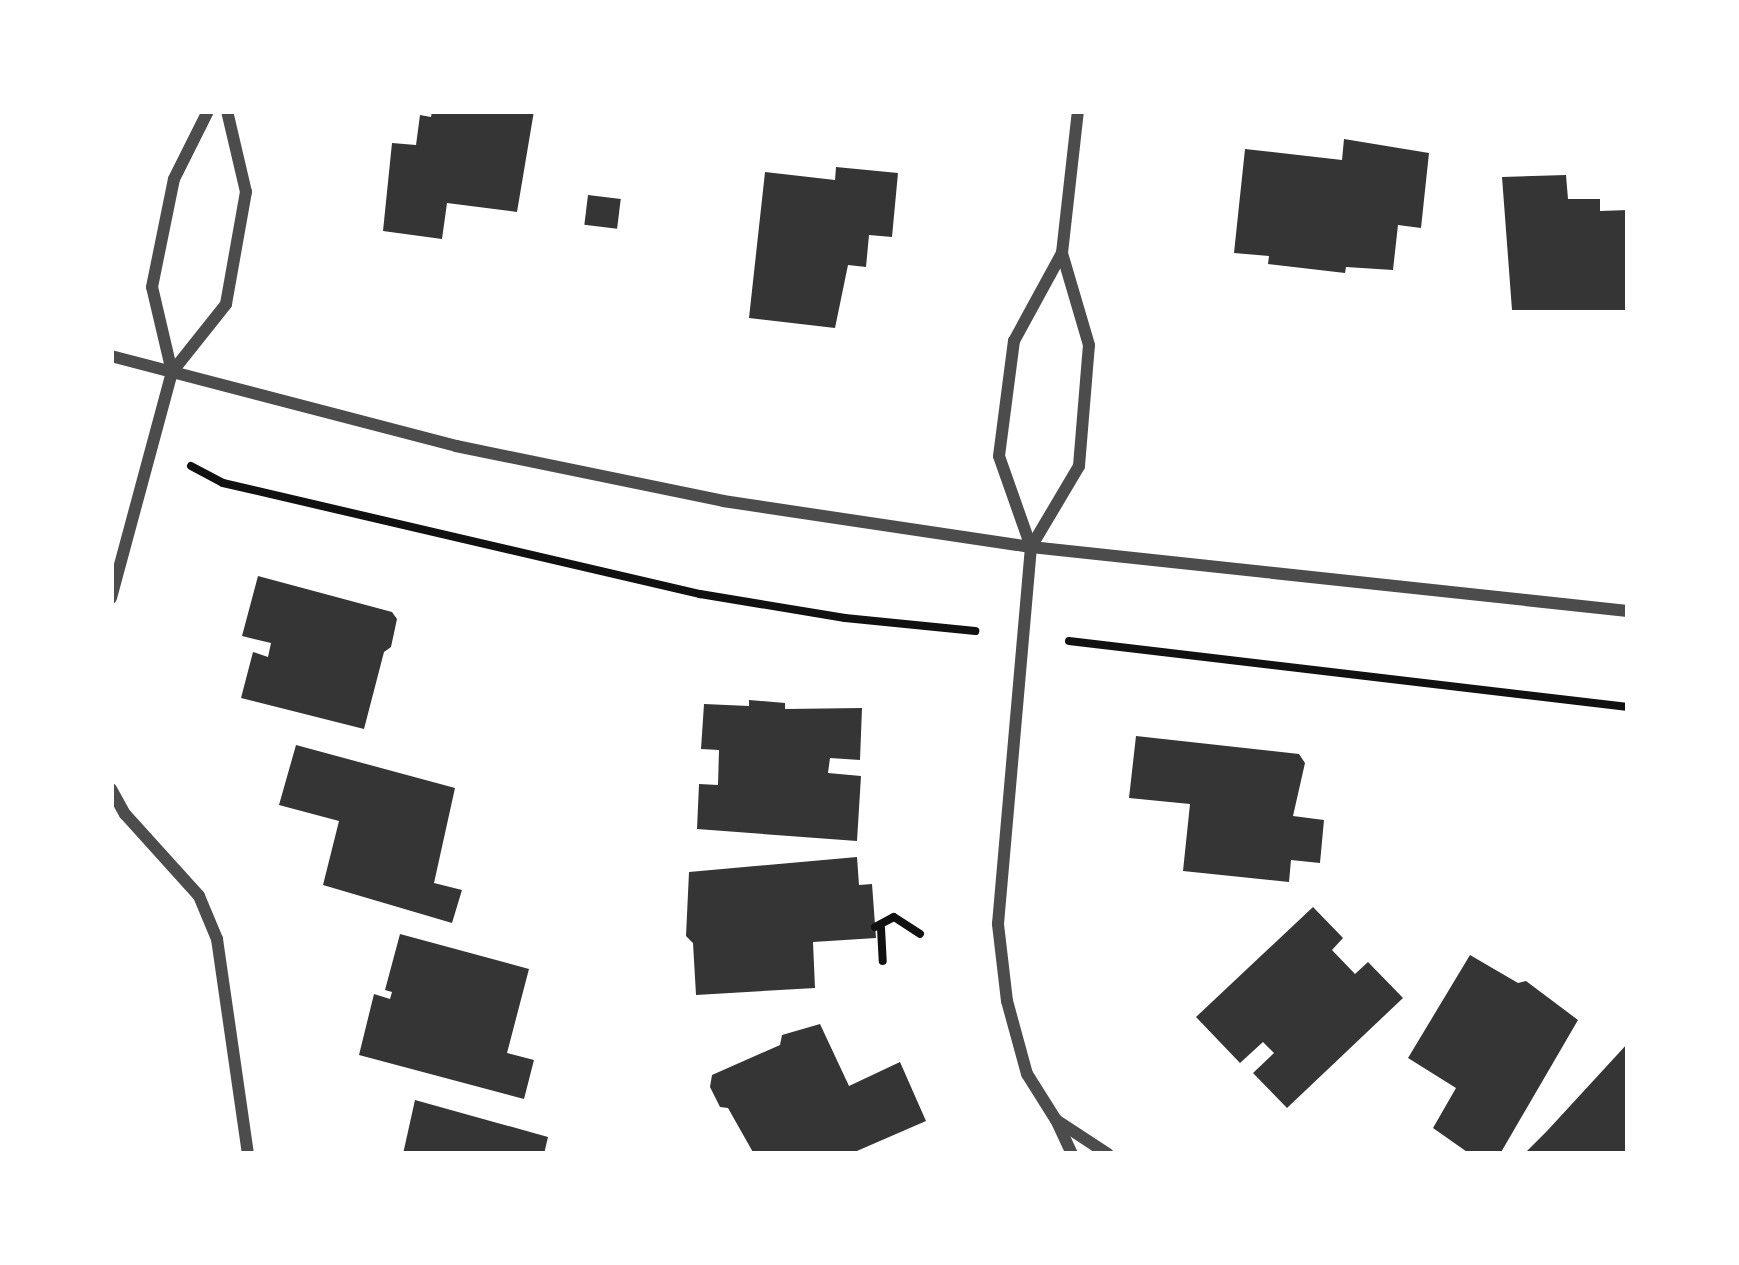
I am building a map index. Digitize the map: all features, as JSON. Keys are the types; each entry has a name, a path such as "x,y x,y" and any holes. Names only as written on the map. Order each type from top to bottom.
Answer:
{"street":[{"path":"172,373 152,287 174,179 208,111"},
{"path":"111,598 172,373 226,304 246,191 227,111"},
{"path":"1072,1154 1027,1074 1006,1001 998,924 1031,547 999,456 1014,341 1062,253 1078,111"},
{"path":"1031,547 1079,466 1090,345 1062,253"},
{"path":"111,356 455,446 700,497 1031,547 1628,611"},
{"path":"111,789 125,814 199,896 217,939 248,1154"},
{"path":"1056,1120 1108,1154"}],"path":[{"path":"190,466 244,488 700,594 845,618 975,631"},
{"path":"1069,641 1628,707"},
{"path":"883,962 878,927 894,917 920,934"}],"building":[{"path":"432,111 534,111 517,212 447,203 442,239 383,231 392,143 416,145 420,115 431,117"},
{"path":"1344,139 1429,153 1421,228 1398,225 1393,270 1346,267 1345,273 1268,264 1269,256 1234,253 1245,149 1342,160"},
{"path":"836,167 898,173 892,237 869,235 866,267 848,265 835,328 749,318 765,172 835,180"},
{"path":"1566,175 1568,199 1600,199 1600,211 1628,210 1628,310 1512,310 1502,177"},
{"path":"588,195 621,199 617,229 584,225"},
{"path":"258,576 392,612 397,619 364,729 241,698 253,652 268,657 271,643 242,636"},
{"path":"749,700 785,703 785,709 862,708 860,760 830,758 828,773 861,776 857,841 697,829 699,784 718,785 719,750 701,749 704,704 749,706"},
{"path":"1136,736 1299,754 1305,763 1293,816 1324,820 1320,863 1291,860 1289,882 1183,871 1190,804 1129,798"},
{"path":"296,745 455,788 434,883 462,890 452,923 323,885 339,821 279,805"},
{"path":"857,857 859,885 872,884 876,938 813,942 815,988 696,995 693,943 686,936 689,872"},
{"path":"1313,907 1343,938 1332,950 1355,974 1368,962 1403,998 1287,1108 1253,1073 1274,1053 1263,1042 1240,1063 1196,1017"},
{"path":"400,934 529,969 507,1053 534,1060 524,1099 359,1055 374,994 390,999 392,992 385,990"},
{"path":"1470,955 1518,983 1526,981 1578,1020 1500,1154 1470,1154 1433,1128 1456,1088 1408,1058"},
{"path":"820,1024 849,1086 900,1062 926,1121 850,1154 754,1154 728,1108 720,1107 710,1087 712,1075 780,1045 782,1035"},
{"path":"1628,1043 1628,1154 1524,1154 1547,1131"},
{"path":"415,1100 548,1137 544,1154 403,1154"}]}
